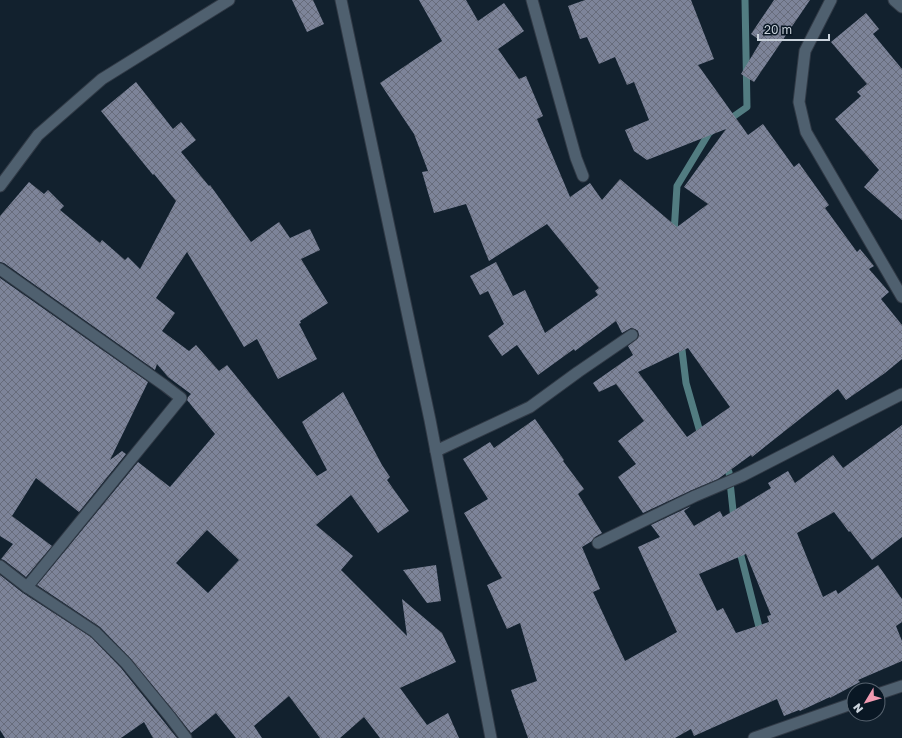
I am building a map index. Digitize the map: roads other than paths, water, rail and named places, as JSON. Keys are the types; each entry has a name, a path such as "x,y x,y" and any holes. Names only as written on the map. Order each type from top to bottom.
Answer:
{"street":[{"path":"0,186 38,135 102,79 229,0"},
{"path":"341,0 436,451 491,738"},
{"path":"532,0 576,158 583,176"},
{"path":"831,0 805,50 799,102 806,132 902,297"},
{"path":"894,0 902,7"},
{"path":"0,269 181,398 27,587"},
{"path":"436,451 530,407 632,335"},
{"path":"598,543 695,496 730,481 902,394"},
{"path":"0,566 27,587 94,632 126,663 186,738"},
{"path":"886,691 902,686"},
{"path":"754,738 846,706"}],"waterway":[{"path":"727,121 747,107 745,0"},
{"path":"674,233 677,186 709,133 713,130"},
{"path":"681,342 686,383 700,432 704,437"},
{"path":"724,464 729,472 734,520"},
{"path":"739,548 761,635"}]}
